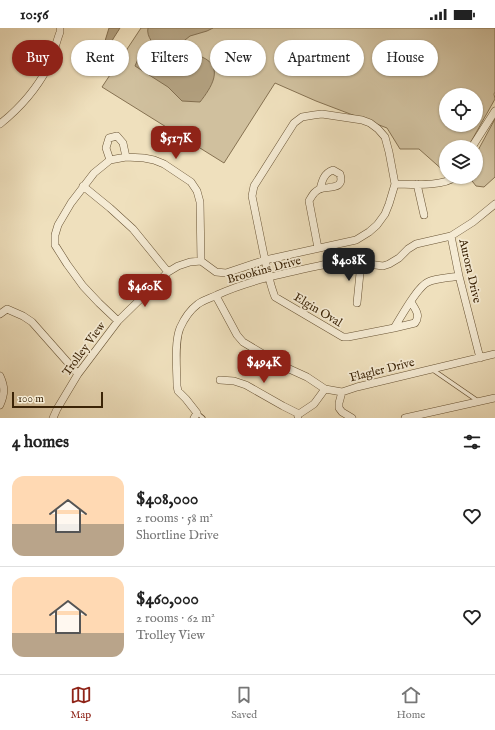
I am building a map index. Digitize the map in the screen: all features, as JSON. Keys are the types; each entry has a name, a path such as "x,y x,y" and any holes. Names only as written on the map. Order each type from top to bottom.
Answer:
{"street":[{"path":"0,124 13,114 31,95 48,66 60,32 60,28"},
{"path":"476,140 495,111"},
{"name":"Elgin Oval","path":"395,184 385,137 378,129 370,123 362,120 322,114 302,118 294,123 254,186 252,196 272,291 276,297 343,337 415,323 418,319 418,314 411,302"},
{"path":"110,160 106,148 109,138 117,136 123,143 126,157"},
{"path":"118,321 84,286 67,264 55,244 55,235 58,225 71,202 94,173 110,160 126,157 154,160 164,164 191,182 197,191 200,202 201,262 216,272 226,273 265,260 356,240 377,225 385,214 395,184 439,183"},
{"path":"416,184 424,215"},
{"path":"83,186 133,229 168,272"},
{"path":"318,248 309,201 314,193 320,189"},
{"name":"Brookins Drive","path":"195,416 186,399 178,391 177,338 183,322 191,310 199,304 228,290 269,278 341,261 353,261 383,266 389,264 400,258 408,249 416,244 451,236 473,222 495,204"},
{"name":"Aurora Drive","path":"451,236 459,276 480,358"},
{"name":"Trolley View","path":"54,418 57,409 78,374 118,321 168,272 178,266 190,262 201,262"},
{"path":"357,303 361,263"},
{"path":"394,328 423,285 429,282 459,276"},
{"name":"Flagler Drive","path":"216,296 237,335 243,342 285,367 325,388 342,392 357,387 495,354"},
{"path":"0,314 7,309 32,322 78,374"},
{"path":"0,376 4,385 3,398 0,405"},
{"path":"220,380 246,385 298,416 314,404 325,388"},
{"path":"342,392 339,408 342,412 352,418"},
{"path":"405,418 495,398"}],"lane":[{"path":"432,369 479,402"},
{"path":"195,416 203,418"}],"shaded area":[{"path":"109,28 120,28 113,40 105,40"},
{"path":"141,28 495,28 495,99 483,120 483,88 439,88 439,132 476,132 472,140 439,140 439,167 419,149 400,149 387,128 316,101 275,83 224,163 102,87 109,76 129,76 129,46"},
{"path":"148,28 213,28 190,36 185,40 151,40"},
{"path":"202,57 210,62 210,76 214,76 214,78 212,84 200,102 182,101 168,87 151,76 202,76"},
{"path":"495,119 495,177 484,187 476,186 474,184 483,184 483,141"}]}
